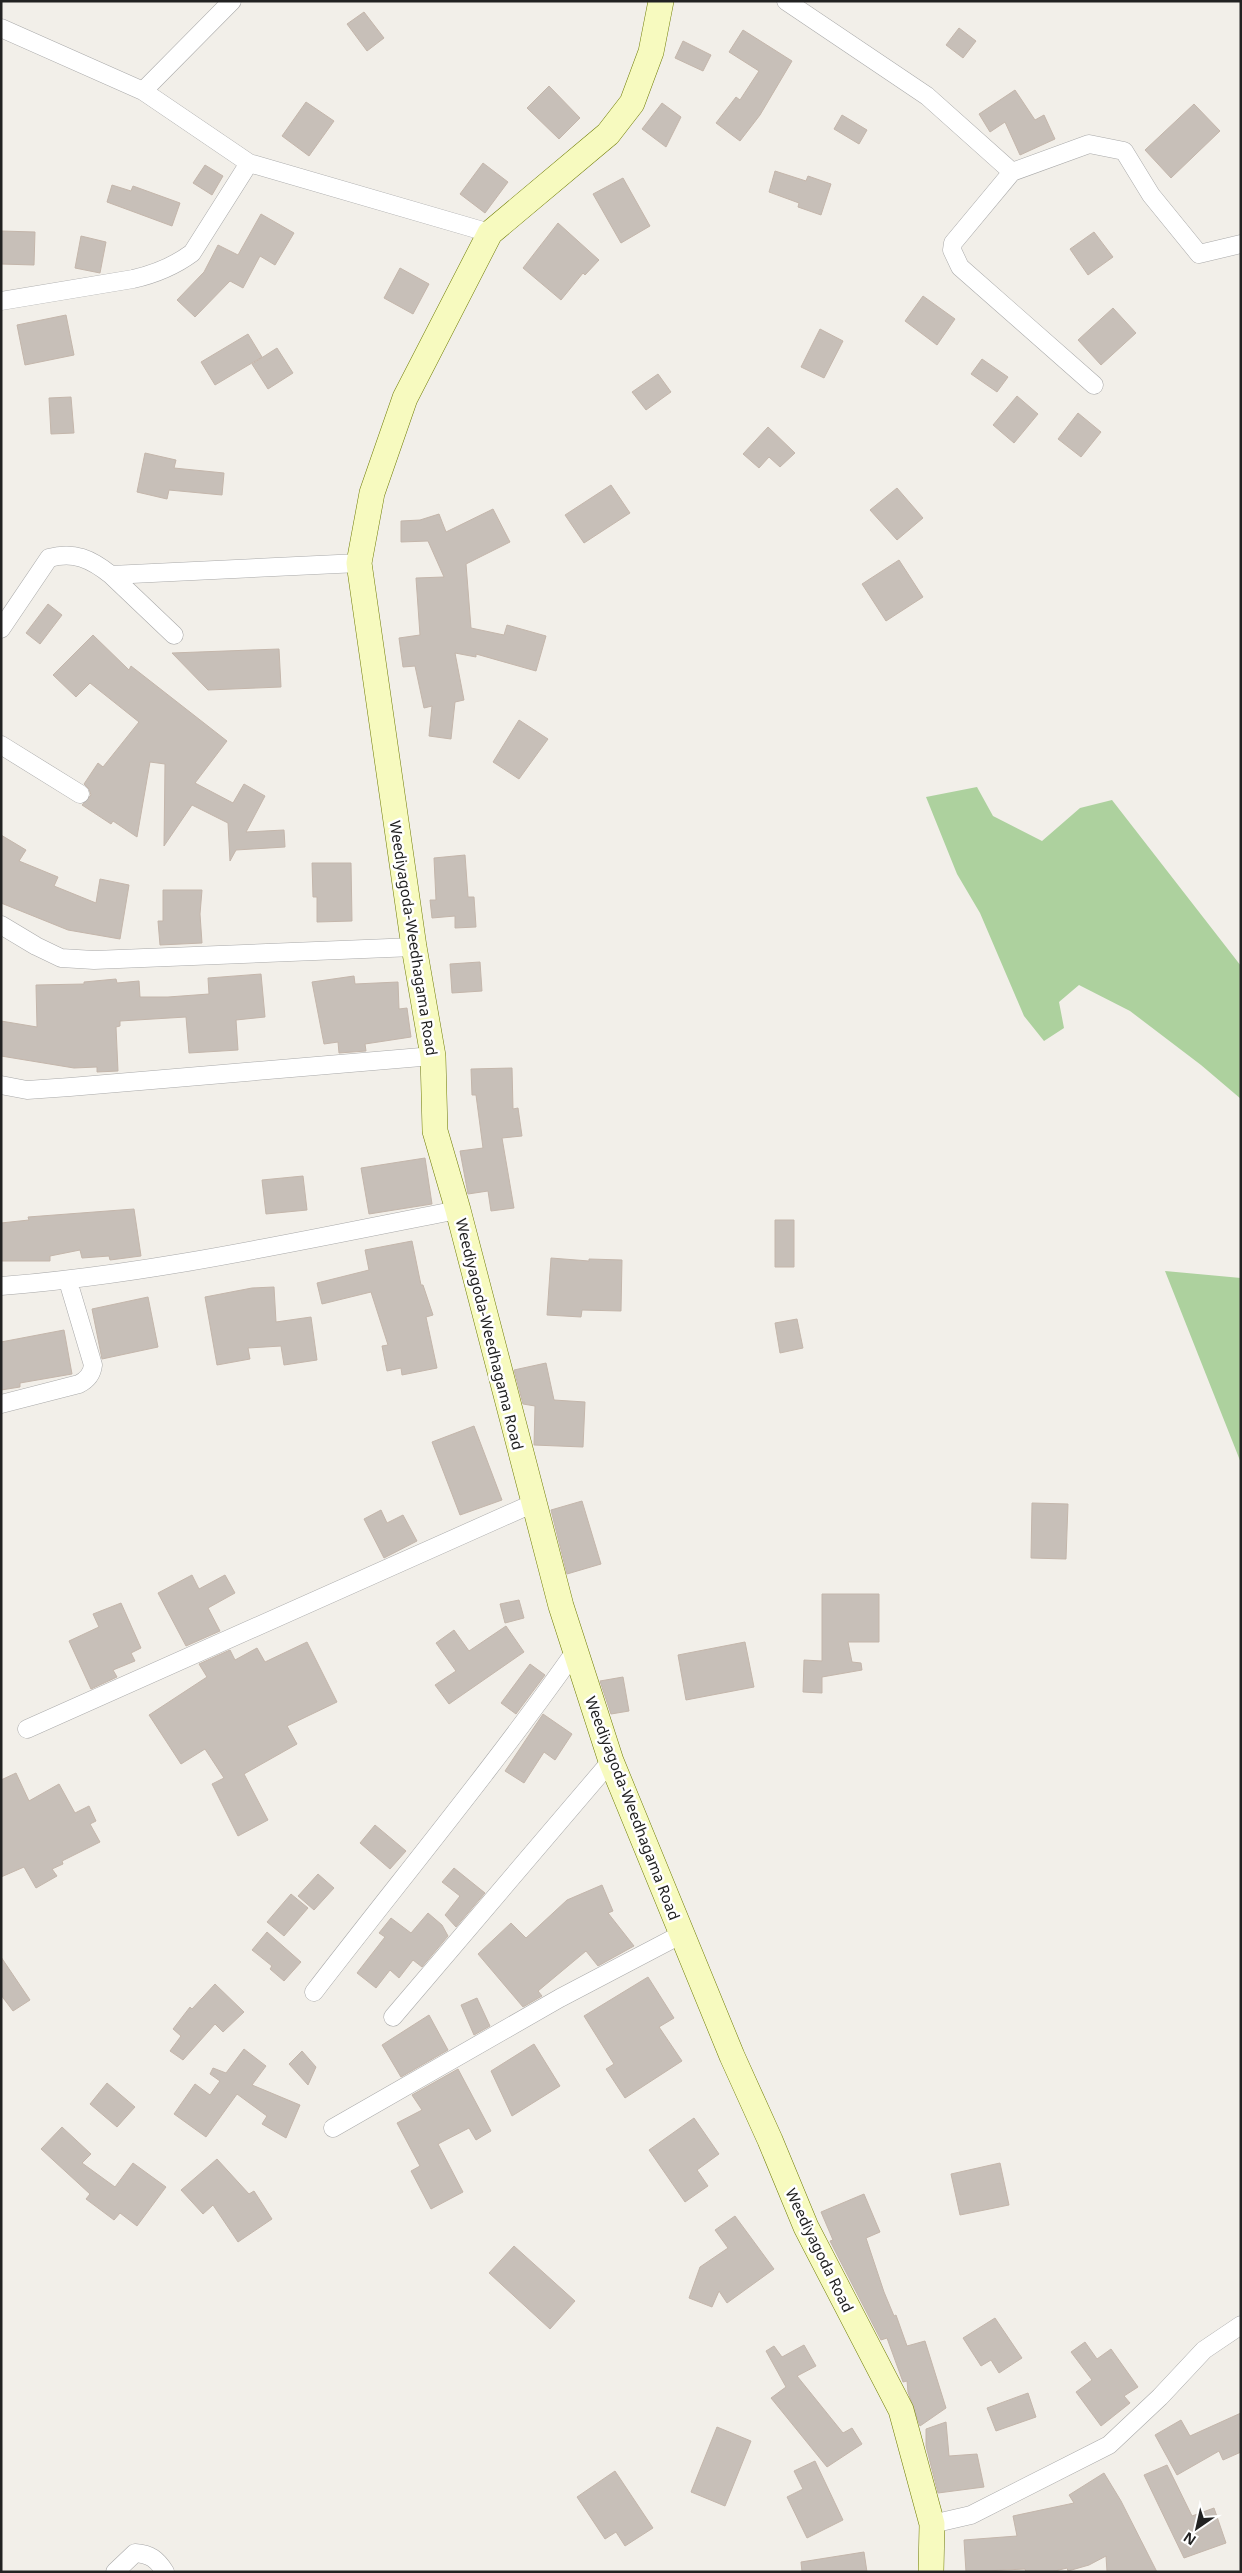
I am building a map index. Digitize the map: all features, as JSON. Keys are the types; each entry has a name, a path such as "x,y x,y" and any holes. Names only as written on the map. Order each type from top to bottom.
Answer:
{"street":[{"path":"143,91 232,1"},
{"name":"Weediyagoda-Weedhagama Road","path":"661,1 651,52 632,103 608,134 490,233 405,398 372,494 359,563 414,947 433,1056 434,1131 458,1210 574,1653 611,1761 682,1934"},
{"path":"786,1 927,96 1012,172"},
{"path":"1,28 143,91 249,163 490,233"},
{"path":"1094,385 960,267 954,254 953,243 1012,172 1088,144 1124,151 1152,196 1199,254 1241,244"},
{"path":"1,302 152,275 180,262 192,253 249,163"},
{"path":"1,629 48,558 75,555 94,561 174,635"},
{"path":"111,575 359,563"},
{"path":"1,745 80,794"},
{"path":"1,925 36,946 61,958 94,960 414,947"},
{"path":"1,1085 27,1090 70,1088 433,1056"},
{"path":"1,1286 68,1281 458,1210"},
{"path":"1,1404 79,1384 86,1381 92,1372 93,1365 68,1281"},
{"path":"27,1729 534,1503"},
{"path":"314,1992 424,1848 496,1760 574,1653"},
{"path":"393,2017 611,1761"},
{"path":"333,2128 560,1998 682,1934"},
{"name":"Weediyagoda Road","path":"682,1934 806,2227 901,2410 932,2524 931,2572"},
{"path":"932,2524 970,2515 1110,2444 1160,2397 1204,2350 1241,2325"},
{"path":"115,2572 135,2553 148,2554 160,2564 164,2572"}],"green space":[{"path":"977,787 993,816 1042,841 1080,808 1112,800 1241,966 1241,1099 1201,1065 1130,1011 1079,985 1059,1002 1064,1028 1044,1041 1024,1016 980,913 957,874 926,797"},
{"path":"1165,1271 1241,1278 1241,1463"}],"building":[{"path":"364,12 384,38 367,51 347,24"},
{"path":"959,28 976,41 963,58 946,45"},
{"path":"743,30 792,61 760,115 740,141 716,123 736,97 740,100 759,71 729,52"},
{"path":"683,41 711,55 703,71 675,58"},
{"path":"549,86 580,118 559,139 527,108"},
{"path":"1015,90 1035,120 1044,115 1055,139 1020,155 1005,122 990,132 979,114"},
{"path":"306,102 334,121 309,156 282,136"},
{"path":"662,103 681,117 666,147 642,129"},
{"path":"1194,104 1220,131 1171,178 1145,150"},
{"path":"842,115 867,130 859,144 834,129"},
{"path":"483,163 508,182 485,213 460,194"},
{"path":"205,165 223,176 212,195 193,183"},
{"path":"775,171 806,181 808,176 831,184 821,215 798,207 799,203 769,192"},
{"path":"623,178 650,226 621,243 593,194"},
{"path":"112,185 131,191 133,186 180,203 172,226 107,202"},
{"path":"261,214 294,233 275,265 260,256 243,288 230,281 195,317 177,300 204,272 218,245 238,255"},
{"path":"558,223 599,260 585,275 583,273 561,300 523,268"},
{"path":"1,231 35,232 34,265 1,264"},
{"path":"1094,232 1113,257 1088,275 1070,249"},
{"path":"81,236 106,242 100,273 75,268"},
{"path":"400,268 429,284 413,314 384,298"},
{"path":"923,296 955,319 937,345 905,321"},
{"path":"1113,308 1136,333 1101,365 1078,340"},
{"path":"66,315 74,355 25,365 17,325"},
{"path":"820,329 843,341 824,378 801,367"},
{"path":"248,334 262,357 215,385 201,362"},
{"path":"277,348 293,373 268,389 252,364"},
{"path":"982,359 1008,377 997,392 971,374"},
{"path":"658,374 671,392 646,410 632,392"},
{"path":"1017,396 1038,414 1014,443 993,425"},
{"path":"71,397 74,433 51,434 49,398"},
{"path":"1078,413 1101,432 1081,457 1058,439"},
{"path":"768,427 795,453 780,467 769,457 759,468 743,454"},
{"path":"145,453 176,460 174,468 224,473 222,495 169,490 167,499 137,492"},
{"path":"611,485 630,513 584,543 565,515"},
{"path":"897,488 923,518 897,540 870,510"},
{"path":"493,509 510,542 466,564 471,628 504,635 507,625 546,636 536,671 476,654 476,657 455,653 464,700 455,702 451,739 429,736 432,706 424,708 415,666 403,667 399,638 420,635 416,578 444,577 428,541 401,542 401,521 420,520 439,514 446,532"},
{"path":"899,560 923,597 886,621 862,584"},
{"path":"48,604 62,615 40,644 26,633"},
{"path":"93,635 129,670 131,666 227,741 195,783 233,803 244,784 265,796 246,832 284,830 285,847 236,850 230,861 228,823 192,805 164,846 165,764 150,762 137,837 113,821 111,824 82,805 91,795 89,789 84,784 98,763 103,767 139,722 90,683 76,697 53,675"},
{"path":"279,649 281,687 208,690 172,653"},
{"path":"519,720 548,739 519,779 493,762"},
{"path":"1,835 26,850 19,861 58,877 54,886 96,903 100,879 129,885 120,939 68,930 1,903"},
{"path":"465,855 468,897 474,897 476,927 455,928 455,916 432,918 430,900 436,900 434,858"},
{"path":"312,863 351,863 352,921 317,922 317,897 313,897"},
{"path":"163,890 202,890 200,914 202,943 160,945 158,921 163,921"},
{"path":"480,962 482,991 452,993 450,964"},
{"path":"261,974 265,1017 236,1020 238,1050 189,1053 186,1017 120,1021 120,1026 116,1027 118,1071 97,1072 97,1067 74,1068 1,1056 1,1021 37,1027 36,985 84,984 84,982 116,979 117,983 139,981 140,997 168,997 209,994 208,978"},
{"path":"354,976 355,984 398,982 399,1009 407,1008 411,1037 365,1044 366,1051 339,1053 338,1042 324,1044 312,982"},
{"path":"512,1068 513,1109 518,1108 522,1136 502,1138 514,1208 491,1211 488,1191 468,1194 460,1151 483,1148 476,1095 472,1095 471,1069"},
{"path":"425,1158 432,1204 369,1214 361,1168"},
{"path":"303,1176 307,1210 266,1214 262,1180"},
{"path":"134,1209 141,1256 110,1260 109,1256 82,1258 80,1250 50,1256 50,1261 1,1261 1,1223 29,1220 28,1217"},
{"path":"775,1220 794,1220 794,1267 775,1267"},
{"path":"412,1241 421,1285 423,1285 433,1315 426,1317 437,1368 402,1375 401,1368 387,1371 382,1346 388,1345 371,1292 322,1304 317,1283 369,1270 365,1250"},
{"path":"551,1258 589,1261 589,1259 622,1260 621,1311 582,1310 581,1317 547,1315"},
{"path":"274,1287 276,1322 311,1317 317,1360 284,1365 281,1346 248,1348 250,1359 217,1365 205,1297 252,1288"},
{"path":"148,1297 158,1347 102,1359 92,1309"},
{"path":"797,1319 803,1348 780,1353 775,1323"},
{"path":"64,1330 72,1374 20,1383 20,1387 1,1390 1,1342"},
{"path":"546,1363 554,1400 585,1402 583,1447 534,1445 535,1406 523,1404 514,1370"},
{"path":"474,1426 502,1500 460,1515 432,1442"},
{"path":"582,1501 601,1564 567,1574 551,1510"},
{"path":"1032,1503 1068,1504 1066,1559 1031,1558"},
{"path":"381,1510 387,1523 403,1515 417,1541 384,1558 364,1519"},
{"path":"192,1575 199,1589 225,1575 235,1593 208,1608 220,1631 186,1646 158,1593"},
{"path":"822,1594 879,1594 879,1642 848,1642 852,1662 861,1663 862,1670 822,1677 822,1693 803,1692 804,1660 822,1661"},
{"path":"519,1600 524,1618 505,1623 500,1604"},
{"path":"121,1603 141,1648 131,1653 135,1661 113,1670 117,1677 91,1689 69,1641 99,1627 93,1614"},
{"path":"506,1626 524,1652 449,1704 435,1685 456,1671 436,1643 454,1630 469,1651"},
{"path":"307,1642 337,1702 287,1726 297,1744 244,1774 268,1820 238,1836 212,1784 224,1778 205,1749 181,1764 149,1715 207,1677 199,1664 230,1650 235,1660 257,1648 265,1662"},
{"path":"745,1642 754,1687 686,1700 678,1655"},
{"path":"530,1664 545,1675 516,1714 501,1703"},
{"path":"623,1677 629,1711 611,1714 600,1681"},
{"path":"543,1714 572,1734 555,1760 544,1752 524,1783 505,1771"},
{"path":"16,1773 29,1801 59,1784 75,1813 89,1806 96,1821 90,1824 100,1842 62,1861 63,1864 52,1869 57,1876 36,1888 24,1867 1,1877 1,1780"},
{"path":"375,1825 406,1851 390,1869 360,1843"},
{"path":"454,1868 485,1893 456,1927 445,1915 460,1896 442,1882"},
{"path":"318,1874 334,1888 314,1910 298,1896"},
{"path":"602,1885 613,1911 608,1913 634,1946 598,1966 586,1951 538,1991 542,1996 523,2007 478,1954 511,1923 526,1938 567,1900"},
{"path":"291,1894 308,1908 284,1936 267,1922"},
{"path":"428,1913 442,1925 448,1936 422,1967 413,1960 399,1978 390,1970 376,1988 357,1973 385,1937 379,1933 391,1918 411,1933"},
{"path":"267,1932 301,1962 284,1981 270,1969 272,1966 252,1950"},
{"path":"1,1957 30,2000 13,2011 1,1995"},
{"path":"648,1977 674,2018 659,2027 682,2061 625,2098 606,2069 614,2064 584,2016"},
{"path":"215,1984 244,2012 223,2032 215,2024 183,2060 170,2051 181,2036 173,2029 190,2007 192,2009"},
{"path":"477,1998 490,2026 474,2035 461,2005"},
{"path":"429,2015 448,2050 401,2077 382,2045"},
{"path":"534,2044 560,2086 512,2116 491,2071"},
{"path":"244,2049 266,2066 252,2085 300,2105 286,2138 262,2124 267,2116 237,2094 206,2137 174,2114 195,2084 210,2095 220,2081 210,2074 213,2068 226,2073"},
{"path":"302,2051 316,2067 308,2085 289,2064"},
{"path":"458,2069 491,2131 476,2140 469,2128 438,2144 463,2192 431,2209 411,2171 420,2166 397,2123 422,2110 412,2095"},
{"path":"107,2083 135,2107 117,2127 90,2104"},
{"path":"694,2118 719,2154 697,2170 708,2186 685,2202 649,2150"},
{"path":"62,2127 91,2154 82,2163 115,2187 133,2163 166,2187 137,2226 120,2213 114,2220 86,2199 90,2194 41,2149"},
{"path":"217,2159 249,2194 254,2191 272,2219 238,2242 213,2205 203,2214 181,2190"},
{"path":"1000,2163 1009,2205 960,2215 951,2174"},
{"path":"864,2194 880,2232 866,2238 884,2292 894,2316 896,2315 907,2346 925,2341 946,2408 920,2426 908,2392 907,2381 903,2382 887,2338 881,2340 830,2241 833,2240 821,2212"},
{"path":"735,2216 774,2269 727,2303 719,2291 712,2307 689,2298 700,2267 728,2248 715,2230"},
{"path":"514,2246 575,2301 550,2329 489,2273"},
{"path":"995,2318 1022,2358 999,2373 991,2360 981,2366 963,2338"},
{"path":"1085,2342 1097,2359 1111,2349 1138,2387 1124,2396 1130,2403 1101,2426 1076,2392 1092,2380 1071,2352"},
{"path":"804,2345 816,2366 797,2376 843,2433 852,2428 862,2444 827,2467 771,2398 786,2387 766,2351 774,2346 782,2357"},
{"path":"1028,2393 1036,2417 996,2431 987,2408"},
{"path":"1241,2413 1241,2452 1223,2460 1219,2451 1177,2475 1155,2435 1181,2420 1190,2436"},
{"path":"946,2422 949,2456 977,2454 984,2487 938,2493 926,2446 926,2429"},
{"path":"717,2427 751,2441 725,2506 691,2492"},
{"path":"815,2461 843,2520 807,2538 787,2497 803,2489 794,2471"},
{"path":"1167,2465 1192,2516 1214,2508 1226,2543 1184,2558 1144,2475"},
{"path":"615,2471 653,2528 625,2546 616,2532 605,2539 577,2497"},
{"path":"1104,2473 1121,2501 1157,2572 1107,2572 1106,2556 1089,2565 1068,2571 1067,2568 1051,2572 1026,2572 1025,2569 966,2572 964,2540 1017,2536 1013,2516 1074,2503 1069,2495"},
{"path":"864,2552 867,2572 802,2572 801,2562"}]}
